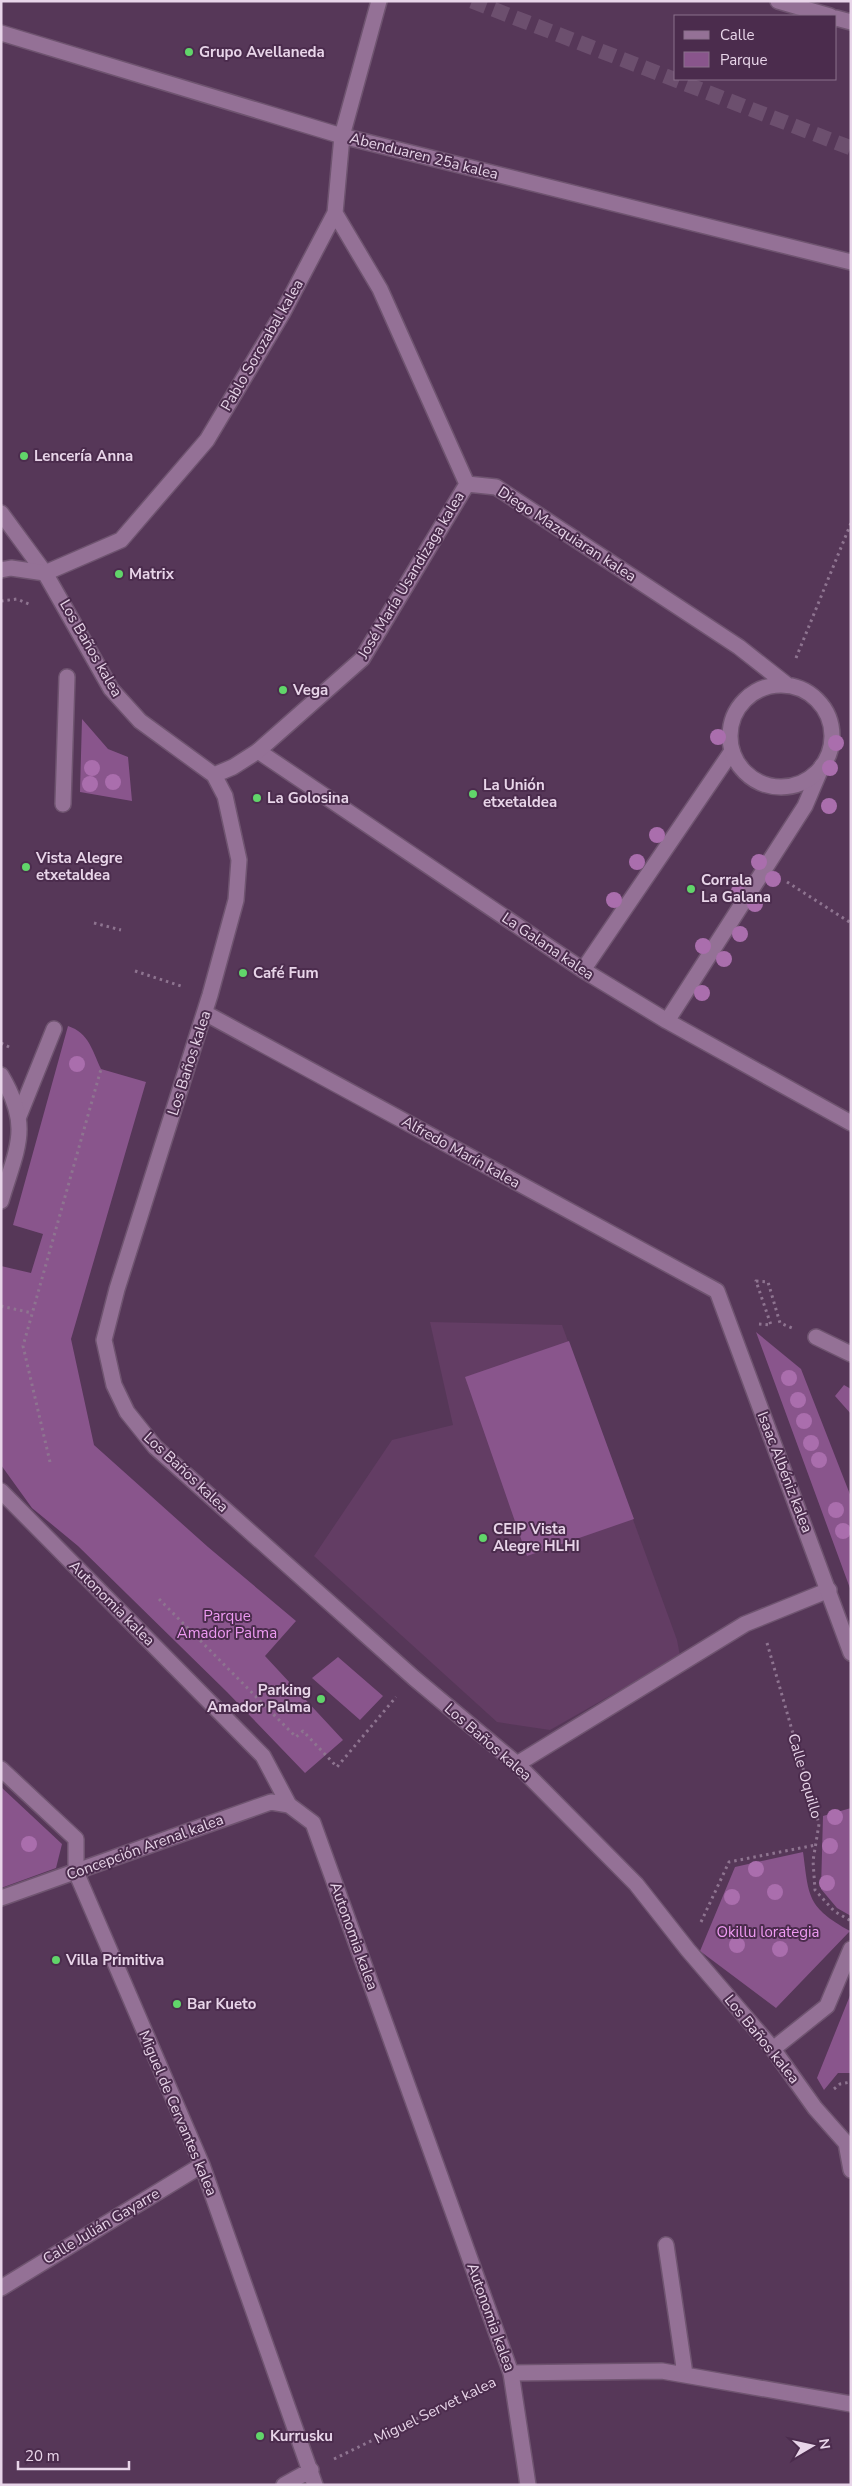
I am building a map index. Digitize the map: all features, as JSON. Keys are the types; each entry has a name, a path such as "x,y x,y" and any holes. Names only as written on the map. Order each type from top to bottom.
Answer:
{"street":[{"name":"Pablo Sorozabal kalea","path":"45,573 121,540 186,467 207,440 282,314 335,213 342,136 379,1"},
{"path":"778,1 827,15"},
{"path":"837,18 851,22"},
{"name":"Abenduaren 25a kalea","path":"1,33 342,136 851,262"},
{"path":"335,213 380,288 466,484"},
{"name":"Diego Mazquiaran kalea","path":"466,484 496,487 739,648 786,684"},
{"name":"José María Usandizaga kalea","path":"214,775 233,767 258,751 362,659 466,484"},
{"name":"Los Baños kalea","path":"1,513 45,573 111,689 140,721 214,775 225,796 238,860 236,900 205,1013 117,1289 104,1340 114,1385 127,1412 155,1447 414,1678 517,1764 636,1884 688,1950 773,2049 815,2108 846,2143 851,2170"},
{"path":"1,570 11,568 45,573"},
{"path":"63,804 67,677"},
{"path":"667,1021 805,806 830,752 831,722 824,708 814,696 801,688 786,684 760,689 747,697 738,708 732,722 730,736 732,751 740,765 751,777 765,785 781,787 797,785 812,777 822,766"},
{"name":"La Galana kalea","path":"258,751 583,970 667,1021 851,1123"},
{"path":"583,970 732,751"},
{"name":"Alfredo Marín kalea","path":"205,1013 717,1291"},
{"path":"19,1116 54,1029"},
{"path":"1,1075 11,1091 19,1116 21,1132 1,1201"},
{"name":"Isaac Albéniz kalea","path":"717,1291 851,1653"},
{"path":"816,1337 851,1354"},
{"name":"Autonomia kalea","path":"1,1491 263,1756 289,1805 314,1823 511,2373 528,2485"},
{"path":"517,1764 745,1624 829,1590"},
{"name":"Miguel de Cervantes kalea","path":"1,1769 76,1839 76,1872 202,2165 313,2477"},
{"name":"Concepción Arenal kalea","path":"1,1898 271,1802 289,1805"},
{"path":"773,2049 827,2006 851,1949"},
{"name":"Calle Julián Gayarre","path":"1,2288 202,2165"},
{"path":"666,2245 685,2374"},
{"name":"Miguel Servet kalea","path":"511,2373 662,2371 851,2404"},
{"path":"284,2485 313,2477"}],"path":[{"path":"786,684 851,523"},
{"path":"789,883 851,923"},
{"path":"94,923 121,930"},
{"path":"135,971 210,995"},
{"path":"50,1462 23,1346 101,1069"},
{"path":"771,1324 756,1281 768,1282 780,1323 816,1337"},
{"path":"1,1306 32,1313"},
{"path":"159,1598 296,1737 302,1731 337,1767 390,1703"},
{"name":"Calle Oquillo","path":"760,1618 819,1824 813,1861 815,1890 834,1911 851,1921"},
{"path":"688,1950 729,1862 816,1845"},
{"name":"Miguel Servet kalea","path":"313,2477 511,2373"}],"shaded area":[{"name":"CEIP Vista Alegre HLHI","path":"430,1322 562,1325 677,1640 680,1656 550,1730 497,1722 314,1556 392,1440 453,1425"}],"green space":[{"path":"82,719 108,749 128,757 132,801 80,792"},
{"name":"Parque Amador Palma","path":"68,1026 81,1033 89,1043 101,1069 146,1082 71,1339 94,1445 208,1547 296,1621 265,1656 343,1740 305,1773 227,1692 78,1546 32,1508 1,1465 1,1266 31,1273 43,1234 13,1225"},
{"path":"756,1332 801,1369 851,1497 851,1591"},
{"path":"569,1341 634,1519 527,1556 465,1377"},
{"path":"844,1385 851,1389 851,1414 835,1396"},
{"path":"338,1657 383,1696 360,1720 312,1678"},
{"path":"1,1787 62,1844 56,1868 1,1888"},
{"path":"851,1808 851,1916 837,1908 821,1889 823,1816"},
{"name":"Okillu lorategia","path":"803,1852 809,1890 813,1899 825,1915 850,1931 776,2008 700,1951 735,1867"},
{"path":"851,1993 851,2073 838,2073 824,2090 817,2078"}],"tunnel":[{"path":"472,1 674,79"},
{"path":"676,80 851,148"}],"place":[{"name":"Grupo Avellaneda","path":"189,52"},
{"name":"Lencería Anna","path":"24,456"},
{"name":"Matrix","path":"119,574"},
{"name":"Vega","path":"283,690"},
{"name":"La Unión etxetaldea","path":"473,794"},
{"name":"La Golosina","path":"257,798"},
{"name":"Vista Alegre etxetaldea","path":"26,867"},
{"name":"Corrala La Galana","path":"691,889"},
{"name":"Café Fum","path":"243,973"},
{"name":"CEIP Vista Alegre HLHI","path":"483,1538"},
{"name":"Parking Amador Palma","path":"321,1699"},
{"name":"Villa Primitiva","path":"56,1960"},
{"name":"Bar Kueto","path":"177,2004"},
{"name":"Kurrusku","path":"260,2436"}]}
